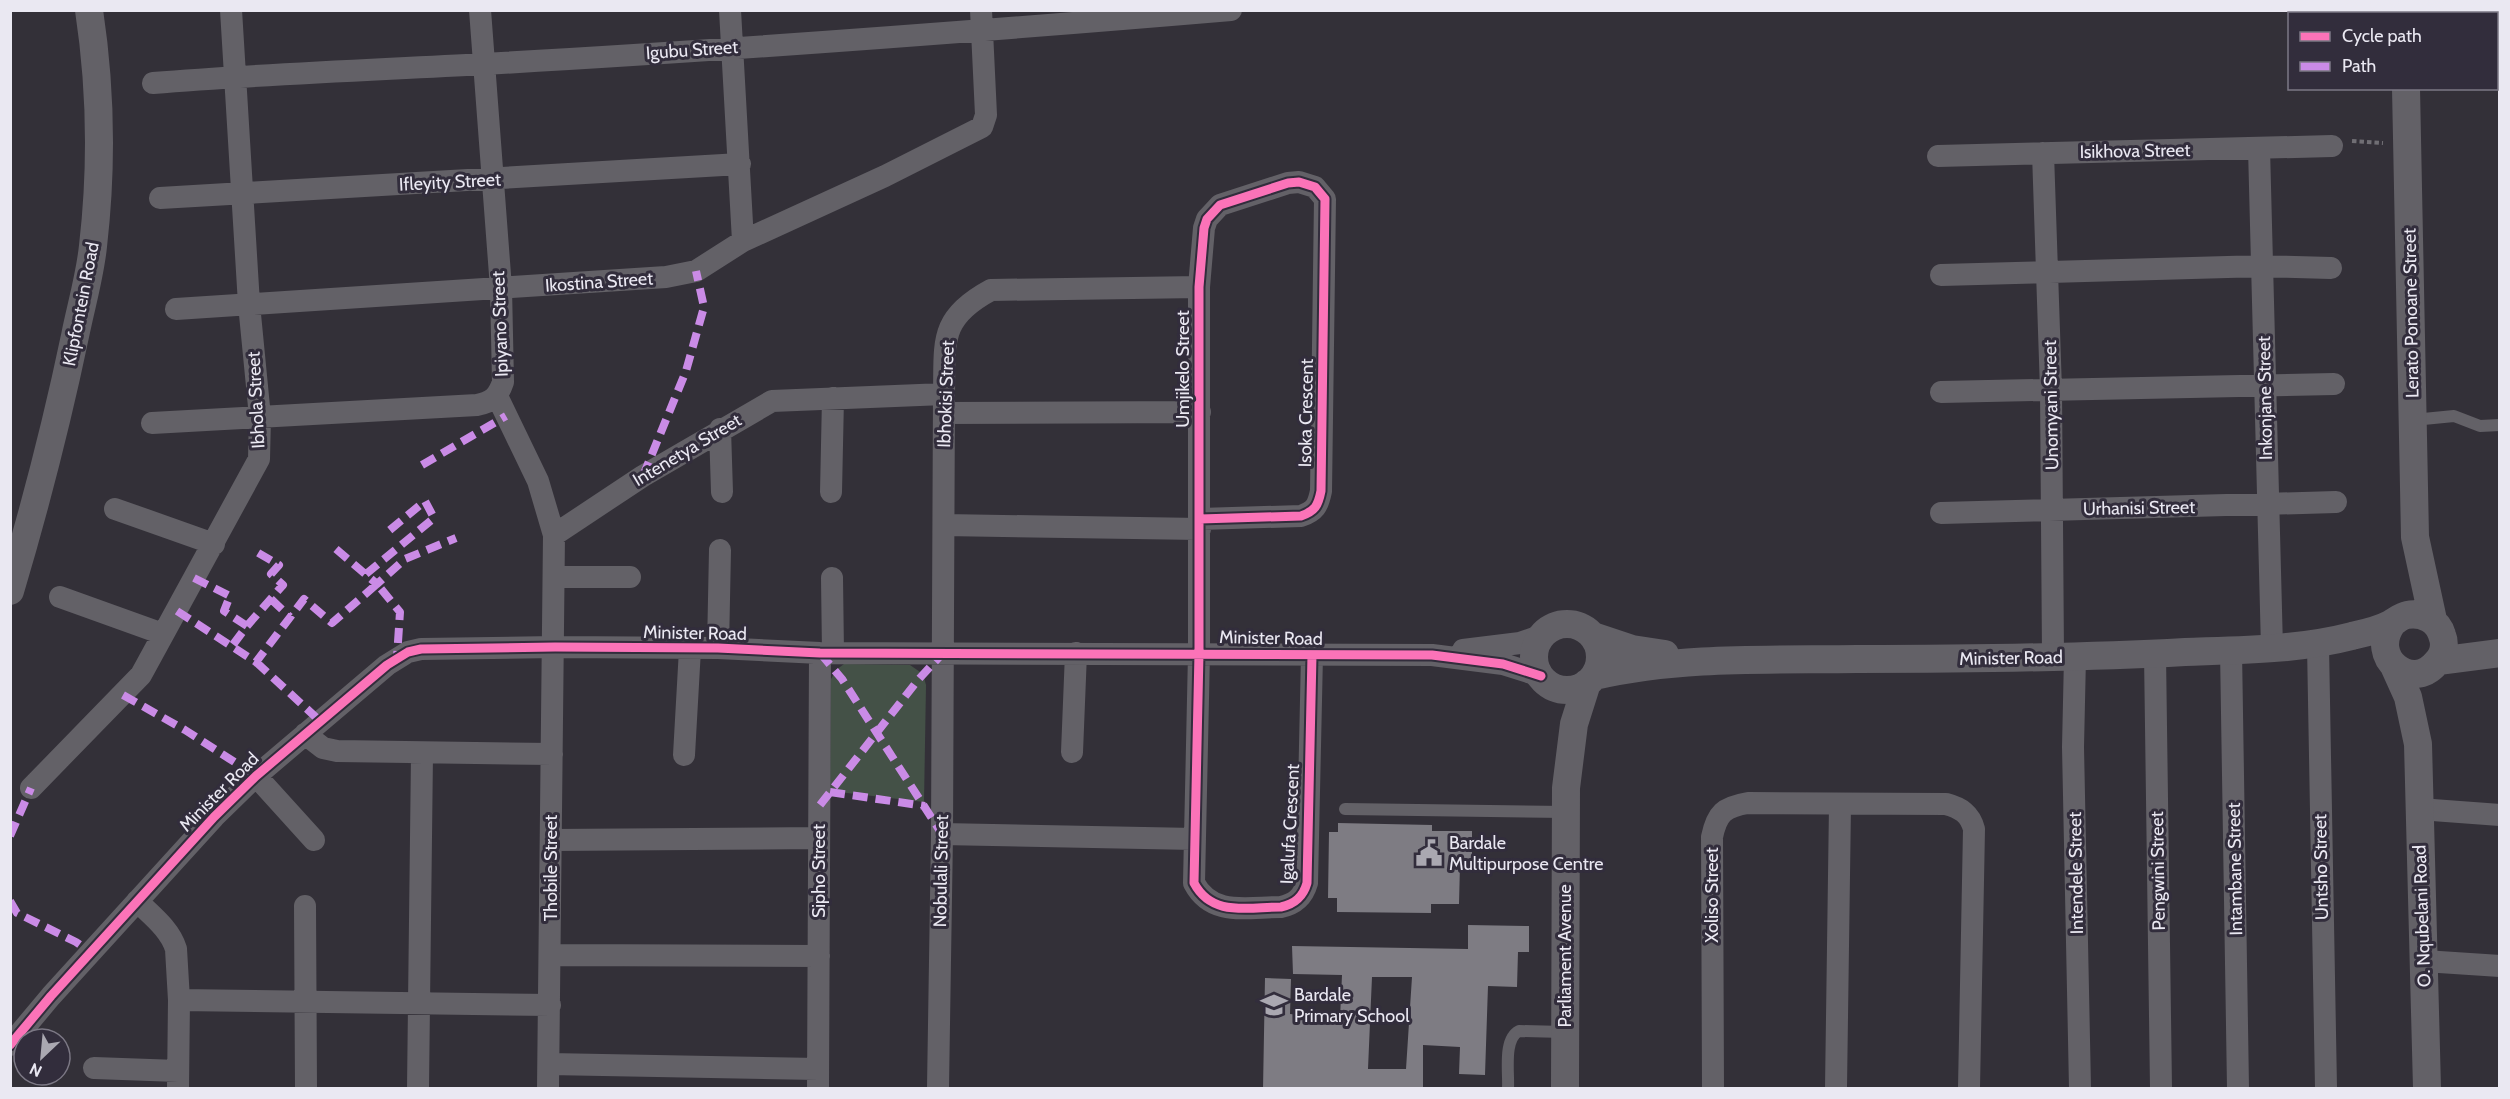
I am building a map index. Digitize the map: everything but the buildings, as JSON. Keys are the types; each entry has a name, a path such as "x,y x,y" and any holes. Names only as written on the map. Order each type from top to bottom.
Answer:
{"street":[{"name":"Klipfontein Road","path":"10,591 42,482 93,249 99,185 99,140 96,60 89,10"},
{"name":"Ibhola Street","path":"31,788 141,675 257,465 260,417 249,304 231,10"},
{"name":"Ipiyano Street","path":"152,423 477,405 493,401 497,396 503,382 501,288 480,10"},
{"path":"730,10 743,241"},
{"name":"Igubu Street","path":"153,83 236,76 484,64 733,48 982,21 1231,10"},
{"name":"Ikostina Street","path":"176,309 680,275 696,271 743,241 964,138 982,127 984,122 982,21"},
{"name":"Lerato Ponoane Street","path":"2406,90 2415,537 2437,626"},
{"name":"Isikhova Street","path":"1938,156 2332,146"},
{"name":"Inkonjane Street","path":"2259,148 2272,648"},
{"name":"Unomyani Street","path":"2043,153 2054,510 2064,657"},
{"name":"Ifleyity Street","path":"160,198 740,164"},
{"name":"Umjikelo Street","path":"1199,653 1199,287 1204,228 1207,219 1220,205 1288,183 1299,182 1315,188 1325,199"},
{"name":"Isoka Crescent","path":"1200,524 1301,516 1318,506 1321,491 1325,199"},
{"path":"1941,275 2263,266 2331,268"},
{"name":"Ibhokisi Street","path":"942,654 944,404 947,333 952,321 971,301 991,290 1199,287"},
{"path":"1941,392 2334,384"},
{"path":"497,396 538,481 554,535 555,647"},
{"path":"831,492 833,398"},
{"name":"Intenetya Street","path":"554,535 642,476 772,401 833,398 1200,412"},
{"path":"720,429 722,492"},
{"name":"Urhanisi Street","path":"1941,513 2336,502"},
{"path":"115,509 214,544"},
{"path":"944,525 1200,524"},
{"name":"Lerato Ponoane Street","path":"2396,621 2415,537"},
{"path":"718,648 720,550"},
{"path":"554,576 630,577"},
{"name":"Sipho Street","path":"818,1079 819,838 826,653 832,578"},
{"path":"60,597 163,634"},
{"path":"2417,614 2437,626 2499,651 2436,664 2419,673 2411,673 2392,665 2385,650 2384,640 2396,621 2417,614"},
{"name":"Minister Road","path":"1591,679 1619,670 1703,660 2064,657 2318,645 2396,621"},
{"path":"1564,624 1580,626 1593,636 1600,655 1591,679 1578,688 1567,690 1556,688 1544,679 1534,655 1543,635 1556,626 1564,624"},
{"path":"2436,664 2444,647 2437,626"},
{"name":"Minister Road","path":"1432,655 1520,643 1543,635"},
{"name":"Minister Road","path":"1593,636 1632,650 1703,660"},
{"name":"Minister Road","path":"2318,645 2354,652 2392,665"},
{"name":"Untsho Street","path":"2318,645 2326,1089"},
{"name":"Minister Road","path":"10,1045 51,996 214,817 256,776 305,734 387,665 408,652 433,647 555,647 718,648 826,653 1432,655 1503,664 1544,679"},
{"name":"Thobile Street","path":"548,1089 555,647"},
{"path":"684,755 690,649"},
{"name":"Intambane Street","path":"2231,650 2238,1089"},
{"name":"Igalufa Crescent","path":"1199,653 1194,883 1204,898 1219,907 1281,908 1290,905 1304,892 1307,883 1312,655"},
{"name":"Nobulali Street","path":"938,1089 942,654"},
{"path":"1072,752 1076,654"},
{"name":"Pengwini Street","path":"2155,654 2161,1089"},
{"name":"Intendele Street","path":"2064,657 2073,747 2080,1089"},
{"name":"O. Nqubelani Road","path":"2418,744 2436,664"},
{"name":"O. Nqubelani Road","path":"2392,665 2408,697 2418,744 2427,1089"},
{"name":"Parliament Avenue","path":"1544,679 1554,700 1566,800"},
{"name":"Parliament Avenue","path":"1565,1089 1566,800 1574,723 1591,679"},
{"path":"305,734 323,748 331,750 422,754 552,754"},
{"path":"418,1089 422,754"},
{"path":"256,776 314,840"},
{"name":"Xoliso Street","path":"1713,1089 1712,837 1721,813 1733,806 1748,803 1946,804 1963,810 1968,816 1974,829 1969,1089"},
{"path":"1836,1089 1840,805"},
{"path":"2419,809 2499,815"},
{"path":"942,834 1195,839"},
{"path":"552,840 819,838"},
{"path":"93,1068 178,1080 178,961 174,942 161,924 137,901"},
{"path":"305,906 306,1089"},
{"path":"551,954 819,956"},
{"path":"2424,960 2499,966"},
{"path":"178,1000 550,1005"},
{"path":"549,1064 818,1079"}],"lane":[{"path":"2413,420 2454,416 2480,426 2499,425"},
{"path":"1345,809 1566,800"},
{"path":"1508,1089 1509,1041 1514,1034 1519,1031 1564,1032"}],"path":[{"path":"2332,146 2336,141 2393,143"}],"green space":[{"path":"844,664 910,665 923,674 926,685 924,802 830,791 831,679 836,670"}],"marked path":[{"path":"643,476 686,371 704,307 696,271"},
{"path":"422,465 506,416"},
{"path":"366,574 434,518 425,501 385,534"},
{"path":"336,549 377,584 405,559 456,538"},
{"path":"247,626 283,585 271,574 279,565 255,551"},
{"path":"194,578 230,596 224,611 247,626 232,646"},
{"path":"177,611 256,662 304,599 332,623 377,584 400,612 397,657"},
{"path":"271,599 290,617"},
{"path":"820,653 842,679 942,834"},
{"path":"820,805 918,680 942,654"},
{"path":"256,662 320,721"},
{"path":"123,695 185,730 256,776"},
{"path":"10,836 31,788"},
{"path":"830,792 925,806"},
{"path":"10,901 17,913 76,942 90,952"}],"cycle path":[{"path":"1200,519 1301,516 1313,510 1319,501 1321,491 1325,199 1315,187 1299,182 1288,183 1220,205 1207,219 1204,228 1199,287 1199,653 1194,883 1202,894 1220,906 1232,908 1281,907 1298,899 1307,883 1312,655"},
{"path":"10,1045 51,996 214,817 256,776 387,665 408,652 421,649 555,647 718,648 820,653 1432,655 1503,664 1541,676"}],"place":[{"name":"Bardale Multipurpose Centre","path":"1429,853"},
{"name":"Bardale Primary School","path":"1274,1005"}]}
